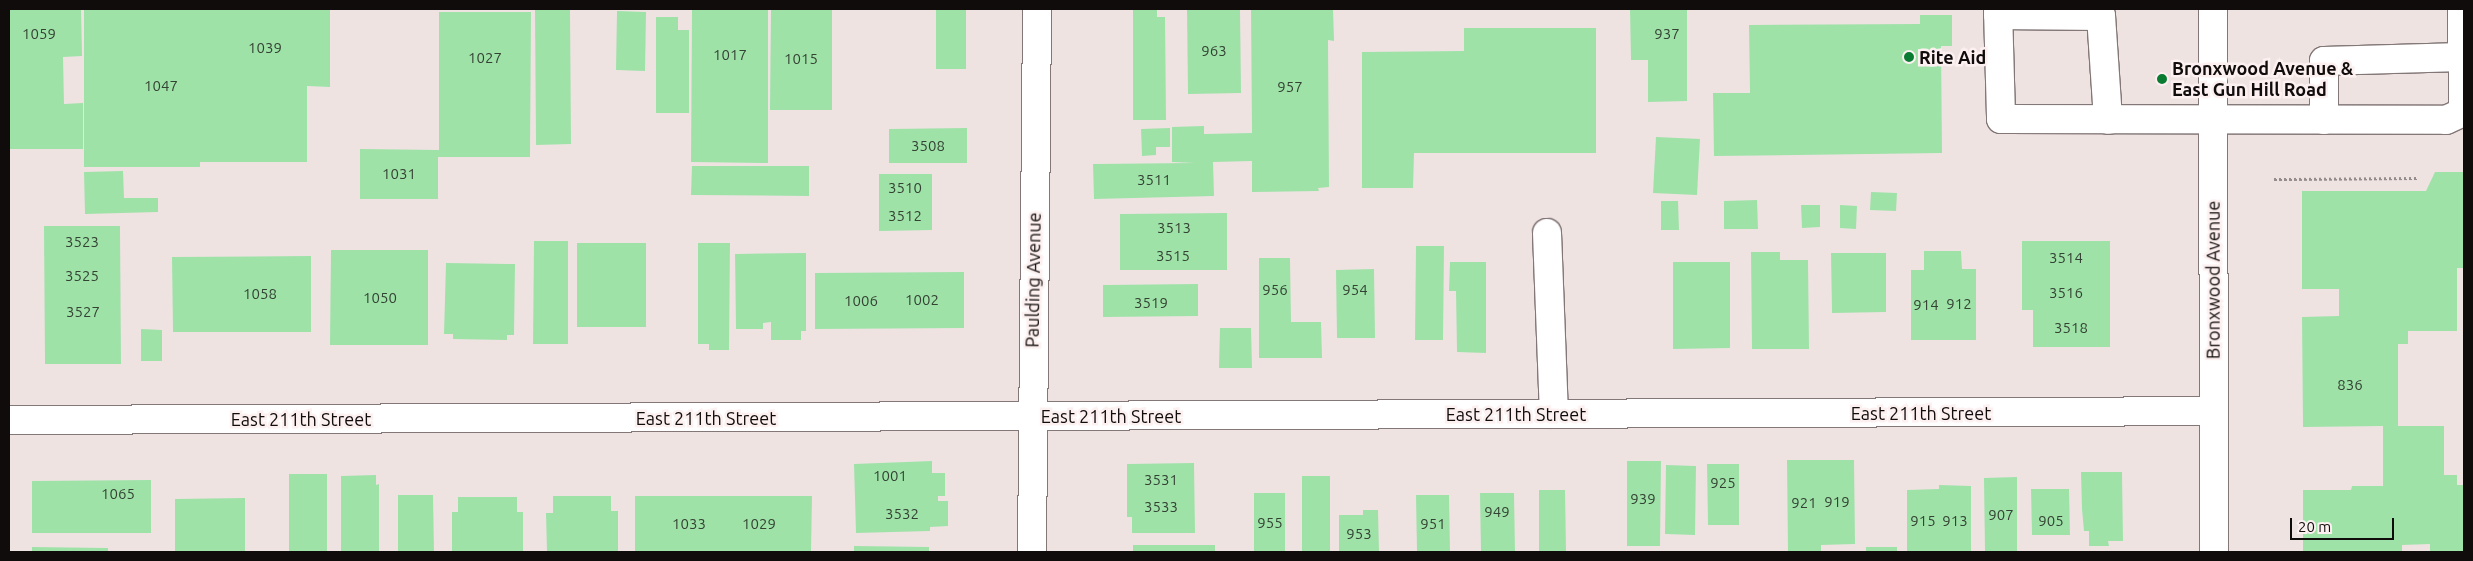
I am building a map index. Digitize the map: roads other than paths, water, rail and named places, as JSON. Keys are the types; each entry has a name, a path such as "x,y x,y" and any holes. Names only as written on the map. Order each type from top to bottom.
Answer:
{"street":[{"name":"Paulding Avenue","path":"1032,552 1031,417 1037,9"},
{"name":"Bronxwood Avenue","path":"2213,9 2214,552"},
{"path":"2108,120 2101,16 1998,12 2001,119 2108,120 2446,120 2462,112 2462,9"},
{"path":"2324,120 2324,61 2462,57"},
{"path":"1547,233 1554,414"},
{"name":"East 211th Street","path":"9,420 2214,411"}],"place":[{"name":"Rite Aid","path":"1909,57"},
{"name":"Bronxwood Avenue & East Gun Hill Road","path":"2162,79"}]}
